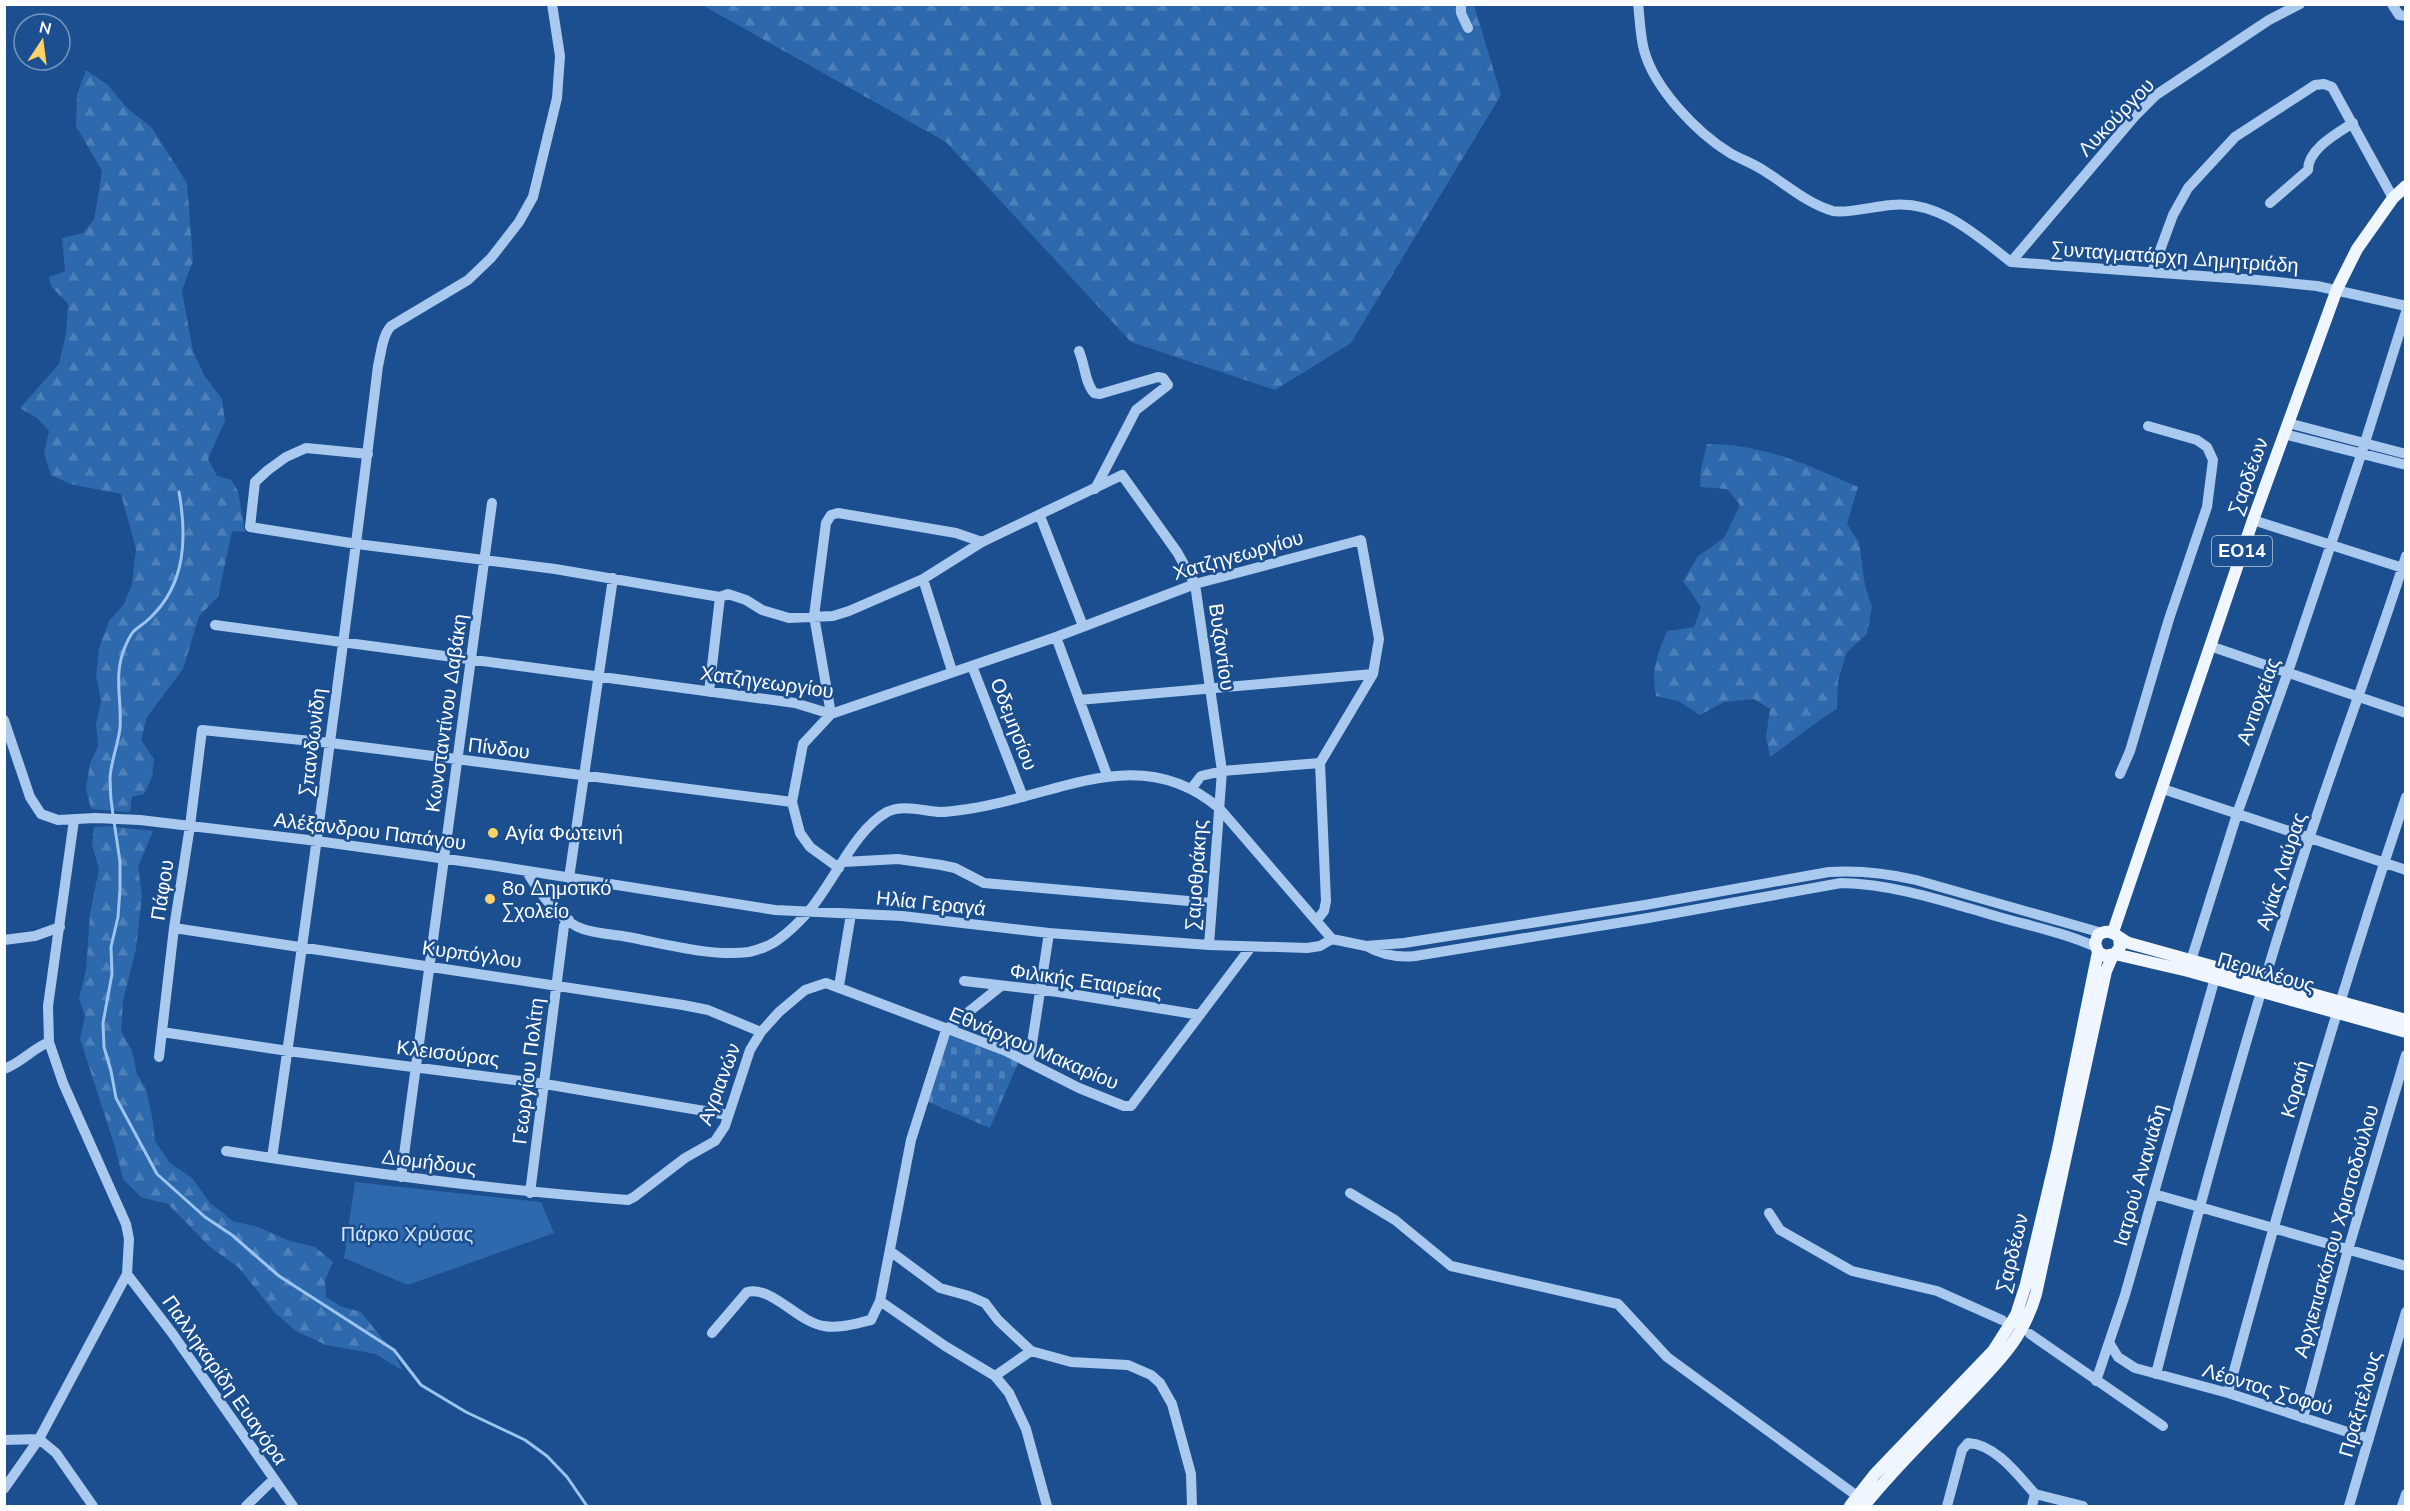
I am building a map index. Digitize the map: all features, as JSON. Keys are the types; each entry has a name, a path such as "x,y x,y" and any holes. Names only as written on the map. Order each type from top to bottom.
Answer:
{"main road":[{"name":"Σαρδέων","path":"2111,934 2163,789 2253,520 2337,289 2357,249 2393,198 2406,186"},
{"name":"ΕΟ14","path":"2097,949 2096,939 2111,934 2120,947 2114,955"},
{"name":"Περικλέους","path":"2111,934 2128,943 2190,965 2338,1006 2406,1020"},
{"name":"Σαρδέων","path":"1857,1503 1875,1474 1993,1352 2016,1315 2026,1284 2058,1149 2097,949"},
{"path":"2097,949 2105,956 2114,955"},
{"name":"Σαρδέων","path":"1857,1503 2003,1358 2025,1324 2036,1294 2106,971 2114,955"},
{"name":"Περικλέους","path":"2114,955 2190,965 2215,978 2263,986"},
{"name":"Περικλέους","path":"2338,1006 2406,1032"}],"street":[{"name":"Σπανδωνίδη","path":"272,1158 331,743 378,366 387,331 410,314 468,280 491,258 519,222 533,197 557,98 560,56 552,4"},
{"path":"1461,4 1461,13 1468,28"},
{"path":"1638,4 1644,51 1653,70 1670,97 1711,140 1821,207 1836,212 1895,204 1927,207 1953,219 2011,262"},
{"name":"Λυκούργου","path":"2011,262 2135,116 2156,96 2269,20 2300,4"},
{"path":"2392,4 2402,16"},
{"path":"2152,272 2173,215 2188,188 2235,137 2315,85 2324,84 2332,87 2393,198"},
{"path":"2270,202 2308,170 2308,161 2315,152 2352,123"},
{"name":"Συνταγματάρχη Δημητριάδη","path":"2011,262 2257,280 2337,289 2406,306"},
{"name":"Αντιοχείας","path":"2190,965 2237,814 2363,450 2406,312"},
{"path":"368,454 306,448 286,457 255,483 250,527 357,544 485,559 613,578 720,597 728,594 746,600 762,610 789,618 832,616 923,579 982,542 1095,489 1136,410 1168,385 1163,378 1158,377 1100,394 1094,393 1088,384 1085,364 1079,351"},
{"path":"2120,774 2130,751 2169,619 2207,507 2213,460 2206,447 2197,440 2148,426"},
{"path":"2286,428 2406,465"},
{"path":"2363,450 2406,454"},
{"name":"Βυζαντίου","path":"1095,489 1122,476 1177,552 1195,584 1222,771 1219,808"},
{"name":"Κωνσταντίνου Δαβάκη","path":"401,1177 492,503"},
{"path":"982,542 956,533 845,514 831,515 826,523 814,616 831,714 803,744 792,802 801,833 810,847 841,865 898,859 955,868 984,883 1211,903"},
{"path":"1040,516 1083,626"},
{"path":"2253,520 2404,568"},
{"name":"Χατζηγεωργίου","path":"215,625 795,703 831,714 1056,637 1195,584 1361,540 1379,639 1373,674"},
{"name":"Αγίας Λαύρας","path":"2156,1374 2199,1207 2263,986 2309,838 2404,568 2406,556"},
{"path":"569,878 613,578"},
{"path":"923,579 952,671"},
{"path":"709,692 720,597"},
{"path":"1056,637 1107,775"},
{"path":"2210,646 2406,713"},
{"name":"Οδεμησίου","path":"972,666 1023,796"},
{"path":"1079,700 1373,674"},
{"path":"1317,920 1324,911 1326,902 1320,764 1373,674"},
{"name":"Αλέξανδρου Παπάγου","path":"4,720 25,786 36,809 48,817 74,820 95,818 140,820 317,841 527,872"},
{"name":"Πίνδου","path":"202,730 331,743 792,802"},
{"name":"Πάφου","path":"159,1057 174,928 202,730"},
{"path":"1191,789 1201,776 1222,771 1320,764"},
{"path":"527,872 544,899 582,929 712,951 751,952 777,941 808,912 873,824 894,809 908,808 944,812 983,807 1107,775 1156,778 1172,781 1191,789 1219,808 1332,939 1366,946 1388,955 1415,956 1648,918 1841,883 1860,883 1902,890 2069,936 2097,949"},
{"path":"2163,789 2406,870"},
{"name":"Κοραή","path":"2228,1394 2272,1228 2338,1006 2406,797"},
{"name":"Σαμοθράκης","path":"1209,945 1219,808"},
{"path":"4,1489 39,1439 127,1274 129,1239 126,1224 63,1083 49,1042 48,1006 74,820"},
{"path":"1366,946 1404,943 1645,905 1829,872 1858,870 1886,873 1916,880 2111,934"},
{"name":"Ηλία Γεραγά","path":"527,872 776,910 902,916 1049,933 1251,947 1307,948 1320,946 1332,939"},
{"path":"839,986 851,914"},
{"name":"Γεωργίου Πολίτη","path":"530,1193 564,926 569,920"},
{"path":"4,940 35,936 60,927"},
{"name":"Κυρπόγλου","path":"174,928 303,949 557,984 708,1010 761,1032"},
{"path":"1029,1063 1049,933"},
{"name":"Εθνάρχου Μακαρίου","path":"839,986 946,1030 1006,1051 1079,1088 1124,1106 1131,1106 1251,947"},
{"name":"Ιατρού Ανανιάδη","path":"2097,1381 2154,1194 2215,978"},
{"path":"964,981 1001,986"},
{"name":"Αγριανών","path":"628,1200 685,1158 715,1141 729,1114 744,1066 761,1032 779,1012 805,990 826,983 839,986"},
{"name":"Φιλικής Εταιρείας","path":"946,1030 1001,986 1040,990 1200,1016"},
{"path":"712,1333 747,1292 756,1290 763,1292 791,1311 823,1326 871,1320 880,1301 911,1140 946,1030"},
{"name":"Κλεισούρας","path":"162,1032 288,1051 545,1084 729,1114"},
{"path":"4,1069 49,1042"},
{"name":"Αρχιεπισκόπου Χριστοδούλου","path":"2303,1418 2348,1250 2406,1055"},
{"name":"Διομήδους","path":"226,1151 401,1177 530,1193 628,1200"},
{"path":"1350,1193 1395,1220 1451,1266 1618,1304 1667,1357 1857,1503"},
{"path":"2154,1194 2406,1266"},
{"path":"1769,1213 1780,1230 1852,1271 1937,1291 2002,1320"},
{"path":"890,1251 940,1288 985,1303 998,1320 1031,1351 1071,1362 1128,1365 1151,1374 1160,1383 1172,1404 1193,1485 1192,1506"},
{"name":"Παλληκαρίδη Ευαγόρα","path":"127,1274 293,1506"},
{"path":"880,1301 927,1334 995,1376 1009,1393 1026,1429 1047,1506"},
{"name":"Πραξιτέλους","path":"2349,1506 2406,1312"},
{"path":"2030,1334 2163,1426"},
{"name":"Λέοντος Σοφού","path":"2110,1344 2118,1357 2129,1365 2369,1439"},
{"path":"995,1376 1031,1351"},
{"path":"4,1440 39,1439 56,1453 93,1506"},
{"path":"1947,1506 1962,1450 1968,1443 1990,1450 2035,1494 2082,1506"},
{"path":"246,1506 274,1479"},
{"path":"2032,1506 2035,1494"},
{"path":"2402,1506 2406,1494"}],"green space":[{"path":"702,5 1474,5 1501,95 1351,343 1275,390 1131,342 946,142"},
{"path":"86,70 108,85 127,108 152,128 187,183 193,261 182,290 193,351 204,375 222,399 225,421 208,459 217,476 231,480 238,491 245,532 232,531 218,597 199,616 183,669 147,717 141,740 154,759 152,777 144,794 132,797 130,812 91,809 86,789 90,764 98,746 96,723 101,702 96,675 99,648 109,621 124,604 132,584 136,549 121,494 70,484 51,475 44,453 49,431 37,418 20,408 59,364 66,334 68,304 51,286 49,277 65,271 62,238 83,233 94,219 102,171 76,126 77,95"},
{"path":"1707,444 1747,448 1785,457 1858,487 1847,524 1859,542 1865,586 1872,607 1867,634 1847,652 1838,681 1837,709 1770,757 1766,737 1770,709 1754,699 1724,702 1700,715 1678,701 1656,696 1654,678 1656,663 1667,631 1694,627 1701,607 1683,581 1698,556 1724,538 1740,505 1727,489 1700,487 1701,469"},
{"path":"107,826 153,831 138,867 142,895 136,949 123,1001 121,1031 132,1051 137,1074 146,1089 155,1141 170,1163 192,1178 210,1203 233,1221 258,1227 290,1241 315,1247 333,1262 325,1280 326,1297 340,1306 361,1312 394,1353 403,1371 376,1354 326,1345 296,1331 275,1313 239,1268 210,1247 168,1204 141,1197 123,1179 80,1039 85,1016 79,999 86,970 90,914 99,869 92,845 94,827"},
{"path":"947,1035 1019,1061 990,1128 926,1101"},
{"name":"Πάρκο Χρύσας","path":"355,1182 541,1202 554,1233 408,1285 344,1258"}],"waterway":[{"path":"113,815 110,778 120,728 119,667 121,657 131,635 163,604 177,574 183,542 179,492"},
{"path":"114,821 120,862 120,889 118,917 111,947 112,974 103,1023 104,1047 116,1098 157,1174 205,1217 232,1235 279,1276 394,1350 421,1385 466,1412 525,1440 547,1456 567,1477 587,1506"}],"place":[{"name":"Αγία Φωτεινή","path":"493,833"},
{"name":"8ο Δημοτικό Σχολείο","path":"490,899"}]}
